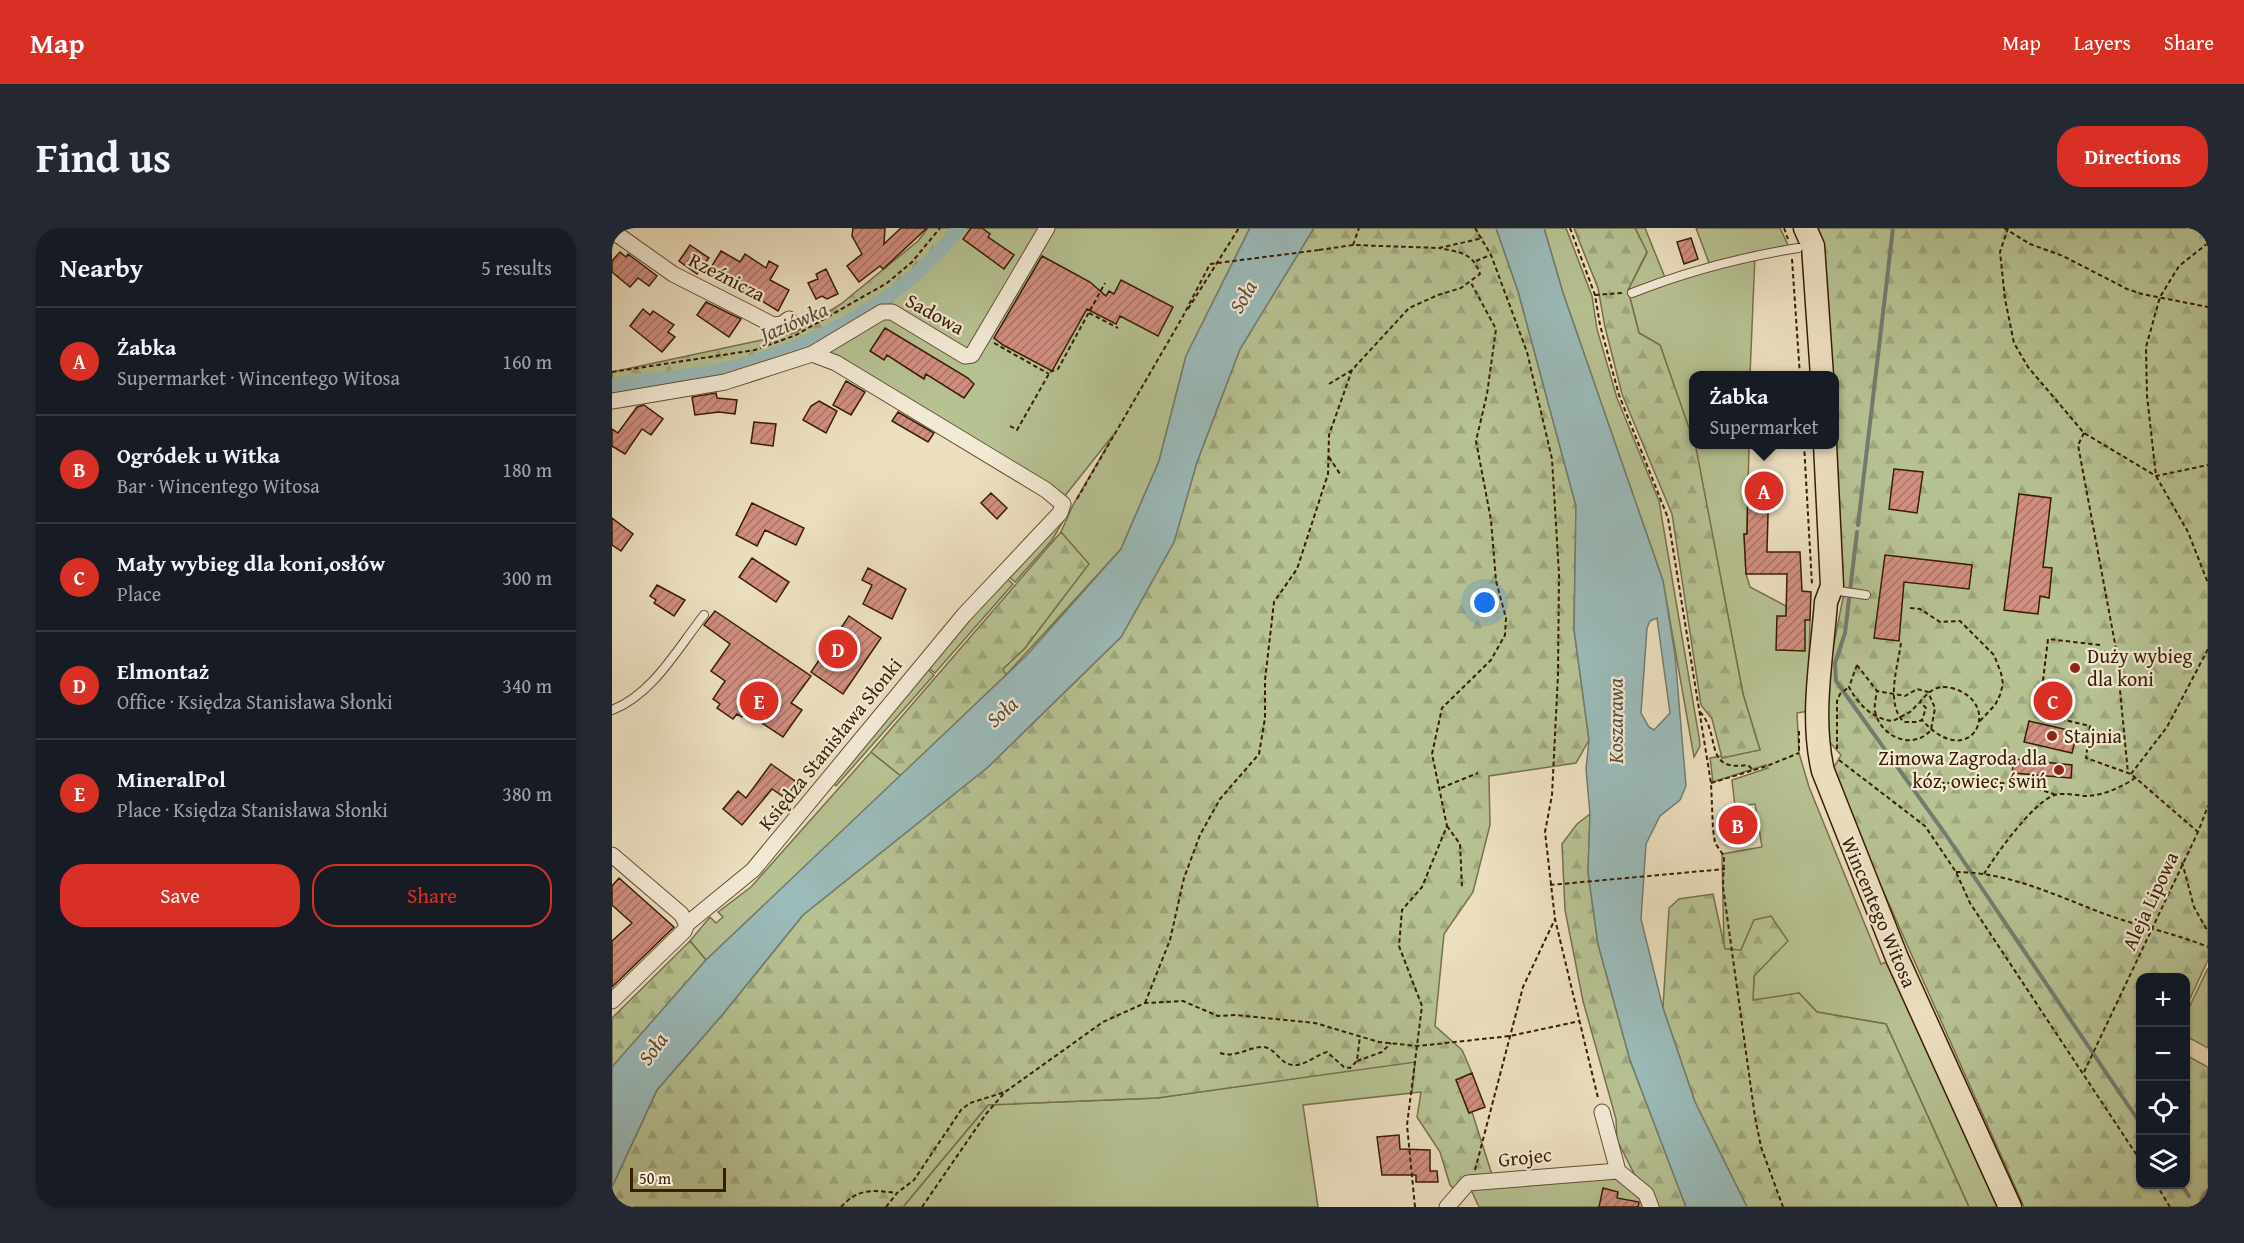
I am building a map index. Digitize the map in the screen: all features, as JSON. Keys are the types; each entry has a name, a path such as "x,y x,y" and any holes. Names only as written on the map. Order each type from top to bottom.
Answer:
{"main road":[{"path":"1802,238 1807,371"},
{"path":"1802,238 1821,371"},
{"name":"Wincentego Witosa","path":"1810,449 1819,582 1833,594"},
{"name":"Wincentego Witosa","path":"1825,449 1833,594 1818,712 1818,753 1823,771 1897,958 2010,1207"}],"street":[{"name":"Sadowa","path":"612,401 725,382 812,354 882,312 892,312 965,356 977,350 1047,228"},
{"name":"Rzeźnicza","path":"621,234 673,274 773,325 782,324 789,319"},
{"path":"812,354 836,363 1046,489 1063,504"},
{"name":"Księdza Stanisława Słonki","path":"612,1001 684,931 687,924 753,870 964,615 1054,520 1063,504"},
{"path":"612,855 681,914 687,924"},
{"path":"1602,1112 1618,1171 1646,1194 1651,1207"},
{"name":"Grojec","path":"1468,1183 1618,1171"},
{"path":"1447,1207 1468,1183"}],"lane":[{"path":"1632,292 1755,255 1802,238"},
{"path":"1833,594 1866,595"},
{"path":"612,710 633,701 648,686 704,615"}],"path":[{"path":"1063,504 1072,505 1077,498 1182,318 1239,228"},
{"path":"1353,245 1359,228"},
{"path":"1475,228 1491,255 1527,352 1552,459 1559,574 1552,795 1545,832 1555,919 1602,1112"},
{"path":"1570,228 1595,295 1600,325 1618,395 1668,518 1711,783 1715,843 1724,856 1723,886 1755,1117 1761,1147 1783,1207"},
{"path":"2208,307 2127,288 2006,229 2000,252 2005,299 2014,343 2028,367 2084,433 2156,476 2208,465"},
{"path":"1438,248 1483,238"},
{"path":"1800,371 1802,238"},
{"path":"2208,243 2179,266 2160,297 2146,347 2147,396 2156,476 2188,532 2208,583"},
{"path":"1182,318 1210,264 1353,245 1438,248 1468,255 1476,261 1480,274 1470,284 1409,308 1352,370 1329,384"},
{"path":"1476,261 1491,255"},
{"path":"1010,426 1017,430 1049,374 1058,369 1105,283"},
{"path":"1462,888 1460,844 1447,826 1441,788 1432,754 1442,708 1491,660 1505,635 1506,618 1496,581 1491,520 1476,441 1487,394 1496,329 1470,284"},
{"path":"1595,295 1632,292"},
{"path":"1089,313 1118,328"},
{"path":"984,337 1049,374"},
{"path":"1144,1003 1170,940 1184,878 1200,835 1220,799 1259,754 1266,718 1265,680 1274,602 1298,569 1325,487 1329,435 1352,370"},
{"path":"2084,433 2078,445 2116,649 2129,774"},
{"path":"1329,456 1340,474"},
{"path":"1910,608 1920,609 1940,622 1960,621 1994,655 2003,684 1995,705 1978,723 1974,732 1962,741 1946,739 1931,730 1922,720"},
{"path":"2100,645 2048,639 2039,714 2090,726 2086,758 2129,774 2198,832"},
{"path":"1899,718 1893,694 1901,643"},
{"path":"2129,774 2167,727 2208,649"},
{"path":"1928,692 1935,708 1931,730 1917,740 1901,740 1884,728 1878,716 1877,691 1857,664 1849,687 1840,694 1837,701 1839,746 1833,755 1924,826 1956,872 1970,903 2136,1154"},
{"path":"1849,687 1862,706 1886,720 1899,718 1920,702 1928,692"},
{"path":"1877,691 1905,696 1917,689 1928,692 1947,687 1963,691 1977,705 1978,723"},
{"path":"1920,702 1926,708 1922,720"},
{"path":"1700,712 1710,725 1713,747 1719,760 1730,766 1748,765 1755,771"},
{"path":"1899,718 1911,723 1922,720"},
{"path":"1711,783 1755,771 1799,753"},
{"path":"1441,788 1478,773"},
{"path":"1925,784 1998,781 2032,785 2056,795 2089,796 2122,787 2135,778"},
{"path":"1984,874 2002,843 2041,804 2056,795"},
{"name":"Aleja Lipowa","path":"2084,1072 2208,808"},
{"path":"1415,1207 1407,1125 1422,1006 1398,946 1402,910 1422,887 1447,826"},
{"path":"2182,862 2194,907 2208,932"},
{"path":"1550,885 1725,868"},
{"path":"1956,872 1984,874 2070,898 2105,914 2208,946"},
{"path":"1468,1183 1485,1139 1523,987 1555,919"},
{"path":"922,1207 986,1114 1005,1092 1103,1022 1144,1003 1183,1001 1218,1016 1315,1023 1391,1043 1418,1046 1510,1036 1580,1021"},
{"path":"1357,1061 1360,1036"},
{"path":"1220,1053 1244,1053 1261,1047 1271,1048 1284,1063 1295,1065 1327,1052 1344,1067 1350,1068 1357,1061 1382,1052 1391,1043"},
{"path":"886,1207 897,1193 914,1180 962,1110 981,1098 1005,1092"},
{"path":"841,1207 848,1199 868,1189 897,1193"},
{"path":"2159,1189 2170,1207"}],"green space":[{"path":"928,228 959,228 882,312 812,354 612,401 612,372 794,333 841,304 918,241"},
{"path":"959,228 1250,228 1186,356 1159,461 1121,549 1006,675 1002,669 1025,648 1088,564 1061,532 1073,505 1114,434 1064,497 812,354 882,312"},
{"path":"1314,228 1496,228 1518,291 1576,506 1574,629 1589,740 1576,763 1489,776 1490,825 1473,892 1444,934 1435,1026 1462,1050 1472,1073 1456,1080 1469,1113 1472,1112 1494,1181 1458,1193 1450,1185 1440,1152 1417,1117 1421,1092 1412,1093 1415,1062 1157,1098 988,1105 903,1207 612,1207 612,1187 657,1090 723,1014 803,915 988,767 1121,637 1174,542 1197,462 1240,349"},
{"path":"1544,228 1566,228 1592,296 1597,329 1617,398 1659,501 1699,737 1700,746 1694,757 1663,581 1563,293"},
{"path":"1574,228 1635,228 1647,252 1628,290 1639,333 1660,345 1689,428 1689,449 1696,449 1743,694 1760,750 1722,758 1712,719 1701,705 1672,514 1622,394 1598,288"},
{"path":"1635,228 1645,228 1666,280 1711,268 1696,228 1780,228 1789,247 1755,255 1750,371 1689,371 1689,429 1660,345 1639,333 1628,290 1647,253"},
{"path":"1818,228 2208,228 2208,960 2190,998 2190,973 2136,973 2136,1189 2190,1189 2190,1057 2208,1067 2208,1188 2200,1200 2203,1207 2024,1207 1868,857 1833,769 1841,755 1827,739 1829,669 1843,598 1835,525 1834,449 1839,449 1839,371 1827,371"},
{"path":"1696,449 1749,449 1747,534 1744,534 1746,574 1750,587 1786,606 1786,618 1810,620 1808,711 1797,713 1799,753 1809,787 1881,964 1889,961 2000,1207 1969,1207 1886,1024 1817,1012 1799,993 1753,1001 1754,976 1787,941 1754,921 1741,950 1724,949 1722,854 1762,847 1755,804 1735,807 1732,780 1768,768 1766,765 1713,782 1710,758 1760,750 1743,694"},
{"path":"1065,518 1052,540 1015,582 1007,575"},
{"path":"1061,532 1089,564 1025,648 1003,669 1006,675 901,776 871,752"},
{"path":"1005,577 1013,584 935,673 926,666"},
{"path":"925,667 934,675 836,786 832,782"},
{"path":"871,752 901,776 706,960 690,941 710,917 716,923 723,917 718,912 751,887"},
{"path":"1590,814 1588,872 1598,944 1630,1060 1686,1207 1651,1207 1617,1140 1616,1119 1583,1001 1565,910 1562,844 1577,824"},
{"path":"1713,894 1725,949 1741,950 1754,920 1771,916 1788,941 1754,976 1753,1000 1799,993 1817,1012 1886,1024 1969,1207 1747,1207 1695,1102 1663,1008 1669,908 1679,899"},
{"path":"690,941 706,960 612,1068 612,1018"},
{"path":"2208,968 2208,1048 2190,1038 2190,1006"},
{"path":"1416,1061 1412,1093 1303,1105 1318,1207 903,1207 988,1105 1157,1098"},
{"path":"1618,1171 1651,1207 1479,1207 1468,1183"}],"water":[{"name":"Soła","path":"1250,228 1314,228 1240,349 1197,462 1174,542 1121,637 988,767 803,915 723,1014 657,1090 612,1187 612,1067 706,960 1026,656 1121,549 1159,461 1186,356"},
{"name":"Koszarawa","path":"1496,228 1544,228 1563,293 1663,581 1675,655 1686,786 1680,800 1660,816 1646,844 1641,919 1663,1008 1695,1102 1747,1207 1686,1207 1630,1060 1598,944 1588,872 1590,814 1586,769 1589,740 1574,629 1576,506 1518,291","holes":["1657,618 1670,713 1654,730 1649,727 1641,713 1647,628 1650,621"]}],"building":[{"path":"853,228 885,228 884,244 901,228 927,228 883,269 880,266 859,282 847,266 862,254 852,236"},
{"path":"971,228 982,228 990,234 988,237 1014,255 1004,269 963,239"},
{"path":"1691,238 1698,259 1684,264 1677,242"},
{"path":"690,245 709,258 697,274 679,261"},
{"path":"721,251 740,262 745,254 766,268 769,261 778,266 770,280 789,290 778,311 710,269"},
{"path":"620,252 626,257 628,254 657,276 649,286 638,278 630,287 612,272 612,261"},
{"path":"1042,256 1090,282 1106,296 1109,291 1114,294 1121,280 1173,307 1158,336 1120,316 1116,324 1087,309 1052,371 1003,345 994,338"},
{"path":"826,269 838,294 827,299 822,296 816,299 808,283 818,279 816,274"},
{"path":"706,302 741,319 729,337 697,315"},
{"path":"643,309 650,315 653,311 674,325 668,332 675,337 662,352 630,326"},
{"path":"885,328 968,378 974,384 964,398 926,374 924,379 887,355 884,360 870,351"},
{"path":"846,381 865,392 851,415 833,405"},
{"path":"716,393 717,398 737,400 735,414 719,412 695,415 692,397"},
{"path":"819,401 837,411 826,433 803,420 811,406"},
{"path":"644,405 663,419 651,435 642,429 625,454 612,446 612,429 618,433 637,407"},
{"path":"898,412 934,433 928,442 892,421"},
{"path":"754,422 776,424 773,446 751,443"},
{"path":"1894,469 1923,472 1917,513 1889,509"},
{"path":"1748,476 1769,476 1767,552 1800,552 1802,591 1811,592 1810,620 1805,620 1805,651 1776,650 1777,616 1786,616 1787,574 1746,574 1744,534 1747,534"},
{"path":"991,493 1007,508 997,519 981,503"},
{"path":"2019,494 2051,498 2043,567 2052,568 2049,598 2040,596 2038,614 2004,610"},
{"path":"752,503 804,528 796,545 765,530 757,546 736,535"},
{"path":"612,518 633,534 621,551 612,545"},
{"path":"1885,555 1972,565 1969,589 1904,582 1899,641 1874,638"},
{"path":"752,558 789,582 776,602 739,577"},
{"path":"868,568 906,589 892,619 863,604 872,585 862,580"},
{"path":"657,585 685,600 674,616 654,603 656,600 650,596"},
{"path":"715,611 811,676 791,703 802,710 783,737 745,712 742,717 737,714 733,719 717,708 720,704 713,699 725,681 711,671 730,644 704,625"},
{"path":"849,616 881,638 843,694 811,672"},
{"path":"2029,721 2077,732 2072,753 2024,742"},
{"path":"2014,759 2072,765 2071,778 2012,773"},
{"path":"771,764 802,786 791,802 772,789 742,825 723,809 738,791 746,798"},
{"path":"619,878 674,927 612,987 612,941 632,923 612,905 612,886"},
{"path":"1472,1073 1485,1107 1469,1113 1456,1080"},
{"path":"1399,1135 1400,1149 1430,1150 1430,1171 1437,1171 1438,1182 1416,1182 1416,1175 1382,1175 1377,1137"},
{"path":"1603,1188 1618,1192 1617,1198 1639,1202 1638,1207 1599,1207"}],"waterway":[{"name":"Jaziówka","path":"612,385 691,375 738,366 801,345 860,315 888,296 914,276 959,228"},
{"path":"1858,525 1893,228"},
{"path":"1857,532 1845,633 1835,663 1836,681 1946,835 2136,1117"},
{"path":"2184,1189 2189,1196"}],"place":[{"name":"Żabka","path":"1764,491"},
{"name":"Elmontaż","path":"838,649"},
{"name":"Duży wybieg dla koni","path":"2075,668"},
{"name":"MineralPol","path":"759,701"},
{"name":"Mały wybieg dla koni,osłów","path":"2053,701"},
{"name":"Stajnia","path":"2052,736"},
{"name":"Zimowa Zagroda dla kóz, owiec, świń","path":"2059,770"},
{"name":"Ogródek u Witka","path":"1738,825"}]}
